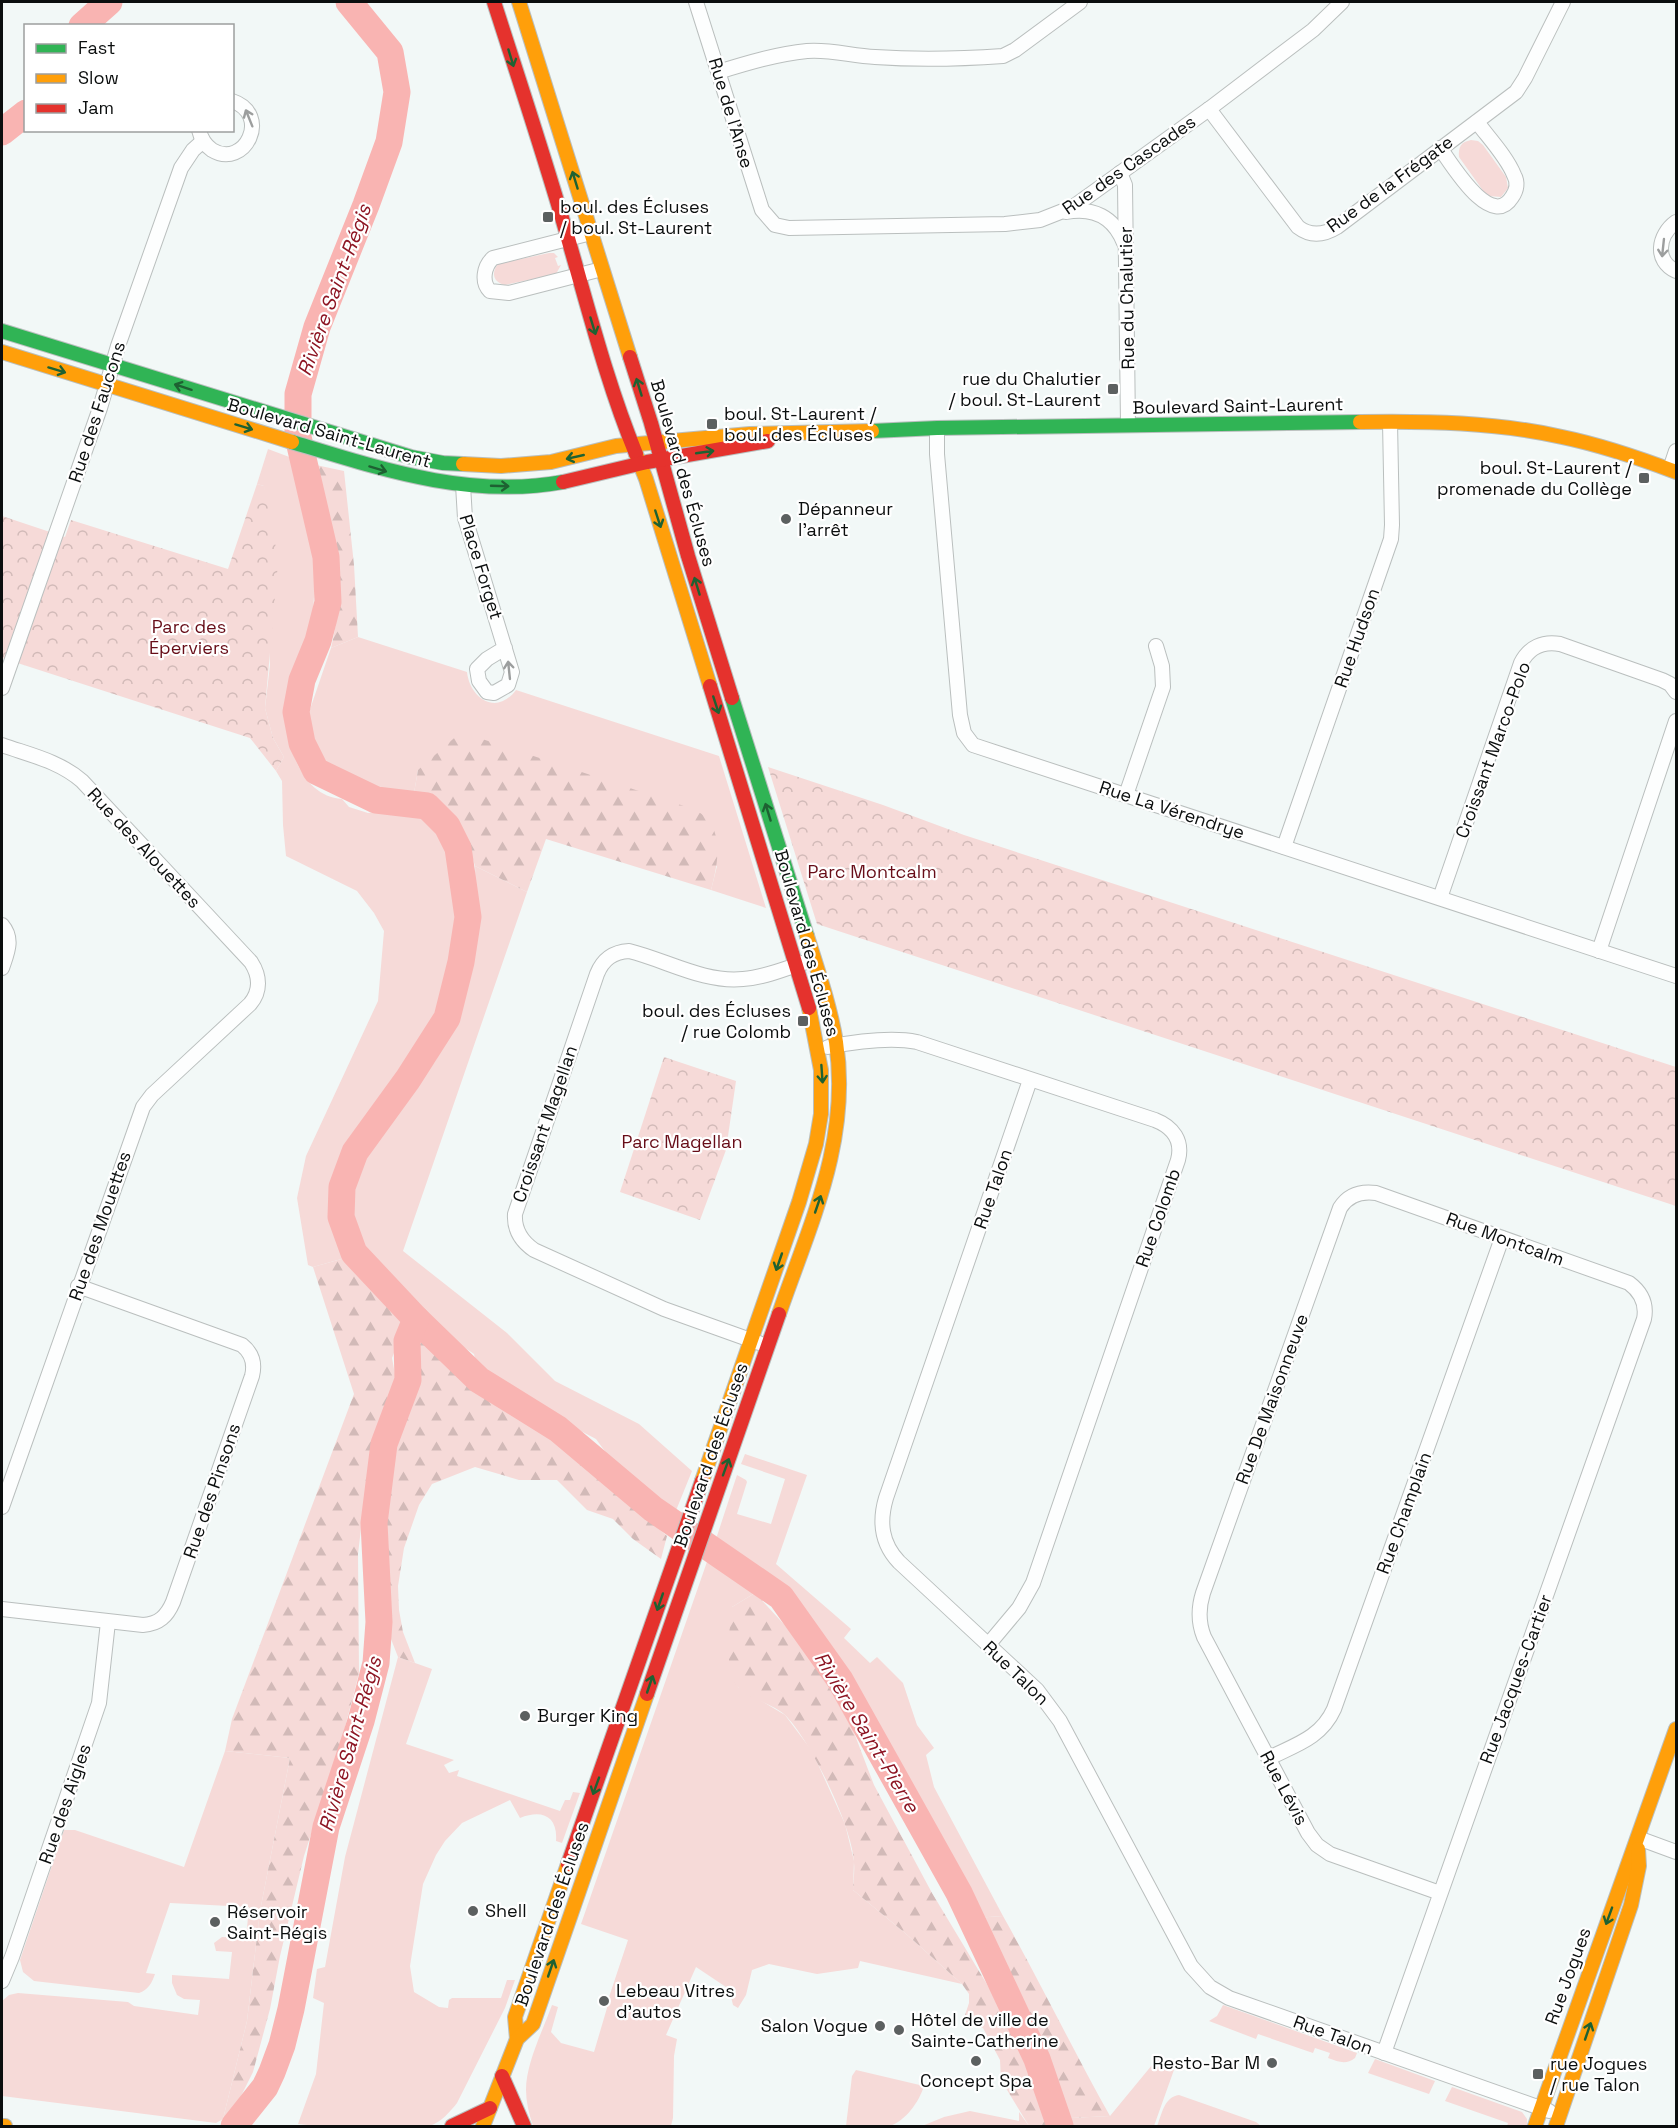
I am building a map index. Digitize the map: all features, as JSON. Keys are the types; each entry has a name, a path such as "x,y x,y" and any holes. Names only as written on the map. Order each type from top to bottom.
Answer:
{"main road":[{"name":"Boulevard des Écluses","path":"494,2 578,276 658,518 815,1023 819,1048 822,1103 815,1150 788,1238 515,2017 517,2038"},
{"name":"Boulevard des Écluses","path":"517,2038 533,2024 825,1182 835,1146 840,1100 837,1045 828,1004 519,2"},
{"name":"Boulevard Saint-Laurent","path":"2,331 320,430 418,458 480,466 537,465 616,446 740,434 794,435 937,428 1390,422 1463,423 1525,430 1584,442 1673,471"},
{"name":"Boulevard Saint-Laurent","path":"2,352 322,452 420,480 463,485 509,487 546,485 639,464 750,446 794,435"},
{"name":"Rue Jogues","path":"1535,2127 1677,1729"},
{"name":"Rue Jogues","path":"1558,2121 1631,1905 1639,1866 1638,1838"},
{"path":"483,2127 517,2038"},
{"path":"502,2076 524,2127"},
{"path":"452,2127 490,2108"}],"street":[{"name":"Rue de l'Anse","path":"696,2 760,204 771,221"},
{"path":"718,72 808,51 887,58 1003,56 1015,50 1080,2"},
{"name":"Rue des Cascades","path":"771,221 775,225 789,228 1005,224 1031,222 1064,213 1209,109 1313,30 1342,2"},
{"name":"Rue de la Frégate","path":"1209,109 1294,222 1303,231 1323,234 1337,227 1518,89 1563,2"},
{"name":"Rue des Faucons","path":"2,688 181,168 201,136 209,148 217,153 226,154 235,152 249,141 252,132 250,114 244,107 234,102"},
{"path":"1440,148 1482,202 1498,206 1509,201 1516,189 1515,176 1477,122"},
{"name":"Rue du Chalutier","path":"1120,173 1125,185 1128,425"},
{"path":"1064,213 1088,211 1108,219 1119,232 1126,251"},
{"path":"1677,222 1668,230 1664,238 1661,255 1666,266 1677,271"},
{"path":"591,233 493,258 486,269 485,284 490,291 498,294 509,293 602,269"},
{"name":"Rue Hudson","path":"1284,847 1391,539 1390,422"},
{"name":"Rue La Vérendrye","path":"937,428 937,454 960,715 964,733 973,745 1677,976"},
{"path":"1673,471 1677,451"},
{"name":"Place Forget","path":"463,485 465,518 505,648"},
{"name":"Croissant Marco-Polo","path":"1440,898 1521,663 1530,651 1544,643 1560,644 1662,680 1670,684 1677,692"},
{"path":"1126,795 1163,687 1162,666 1156,646"},
{"path":"1599,951 1677,721"},
{"name":"Rue des Alouettes","path":"2,745 55,763 82,781 251,962 258,983"},
{"path":"2,968 9,945 4,929"},
{"name":"Croissant Magellan","path":"768,1347 664,1309 534,1250 524,1242 517,1231 515,1214 597,974 607,959 617,953 629,951 728,980 750,978 814,960"},
{"name":"Rue des Mouettes","path":"2,1507 143,1107 152,1095 250,1004 256,994 258,983"},
{"name":"Rue Colomb","path":"819,1048 856,1042 910,1041 1161,1122 1170,1128 1177,1138 1179,1155 1033,1583 1019,1608 988,1645"},
{"name":"Rue Talon","path":"1030,1080 886,1498 882,1520 884,1539 894,1556 1036,1690 1060,1721 1154,1899 1191,1966 1202,1980 1229,1998 1540,2108 1558,2121"},
{"name":"Rue Montcalm","path":"1355,1194 1376,1193 1629,1283 1639,1293 1644,1303"},
{"name":"Rue De Maisonneuve","path":"1199,1610 1340,1208 1355,1194"},
{"name":"Rue Champlain","path":"1269,1758 1321,1730 1330,1717 1502,1239"},
{"name":"Rue des Pinsons","path":"78,1286 235,1342 246,1349 253,1366 252,1377 168,1613 153,1624 108,1622"},
{"name":"Rue Jacques-Cartier","path":"1384,2053 1644,1319 1644,1303"},
{"path":"2,1609 108,1622"},
{"name":"Rue Lévis","path":"1199,1610 1204,1637 1308,1833 1317,1845 1329,1854 1440,1893"},
{"name":"Rue des Aigles","path":"2,1981 98,1707 108,1622"},
{"path":"1638,1838 1677,1852"}],"green space":[{"path":"1471,140 1483,145 1506,177 1508,188 1501,197 1489,196 1484,192 1459,157 1461,146"},
{"path":"554,253 558,257 555,258 558,266 561,265 556,274 505,285 494,277 498,264"},
{"path":"268,449 292,458 306,509 312,543 314,597 311,626 304,655 291,685 287,704 289,739 294,757 312,786 326,795 342,799 349,807 368,813 405,810 424,813 441,830 450,847 450,873 462,924 461,937 452,950 434,1029 423,1047 364,1121 346,1151 336,1181 332,1203 335,1231 345,1258 313,1267 308,1265 297,1198 306,1156 378,1001 384,931 357,891 286,856 282,781 276,771 284,757 273,738 265,708 270,665 264,486 257,484"},
{"path":"316,465 344,471 354,565 358,637 331,648 336,623 338,577 332,534"},
{"name":"Parc des Éperviers","path":"257,484 264,486 278,563 265,708 273,738 284,757 276,771 250,738 2,658 2,516 65,537 71,520 228,569"},
{"path":"358,637 467,672 473,690 485,701 501,702 509,698 516,690 719,756 766,908 711,890 717,866 418,770 414,793 370,786 345,776 326,762 310,739 307,718 331,648"},
{"path":"461,732 701,813 710,823 717,841 717,861 711,890 546,839 527,892 475,866 467,840 442,806 414,793 418,770"},
{"name":"Parc Montcalm","path":"768,767 964,835 1676,1067 1676,1206 817,924"},
{"path":"475,866 527,892 403,1251 507,1333 555,1381 639,1424 692,1471 675,1513 635,1486 618,1469 596,1439 526,1402 507,1387 486,1379 478,1372 474,1354 440,1331 377,1268 361,1245 348,1206 348,1191 360,1154 374,1135 397,1113 416,1084 421,1071 437,1058 464,981 472,950 475,917 472,897"},
{"name":"Parc Magellan","path":"664,1057 736,1081 726,1150 700,1220 620,1192"},
{"path":"345,1258 406,1322 392,1358 396,1380 371,1445 358,1554 359,1673 343,1735 304,1856 270,2009 253,2072 240,2098 223,2119 247,2021 260,1911 290,1758 225,1751 232,1719 354,1394 313,1267"},
{"path":"428,1335 488,1394 510,1409 541,1425 667,1536 661,1559 633,1539 613,1519 587,1510 557,1480 519,1480 475,1467 432,1484 419,1505 404,1548 398,1586 403,1632 415,1663 398,1657 391,1639 386,1526 388,1475 416,1388 420,1344"},
{"path":"745,1454 807,1475 776,1564 851,1629 844,1638 870,1663 877,1657 903,1683 917,1725 934,1748 926,1755 934,1787 1003,1916 974,1918 949,1882 862,1709 832,1659 797,1612 760,1576 716,1539 737,1475 747,1482 737,1514 771,1524 785,1479 741,1464"},
{"path":"709,1556 755,1593 732,1607 738,1687 785,1715 812,1751 845,1824 854,1861 853,1890 962,1984 860,1961 858,1968 817,1974 769,1964 752,1970 746,1995 738,2008 733,2005 729,1989 696,1967 666,2035 677,2039 674,2056 671,2126 533,2126 527,2099 527,2080 532,2058 552,2005 558,2007 551,2032 561,2043 594,2052 606,2006 628,1940 581,1924"},
{"path":"755,1593 792,1633 825,1680 853,1730 874,1785 932,1893 994,1996 1025,2035 1025,2052 1047,2103 1053,2126 1029,2126 1001,2080 1000,2060 983,2028 963,2021 969,2003 969,1994 962,1984 853,1890 852,1848 838,1807 818,1763 785,1715 743,1691 733,1680 729,1660 732,1607"},
{"path":"398,1657 432,1669 406,1744 454,1760 444,1765 449,1773 459,1770 457,1776 560,1811 565,1800 570,1800 573,1792 580,1793 562,1843 556,1841 556,1832 551,1820 535,1814 520,1818 510,1800 462,1823 445,1841 436,1855 423,1884 410,1966 414,1992 439,2007 448,2008 449,2000 452,1998 501,1998 507,1980 515,1980 505,2008 457,2103 442,2119 430,2126 298,2124 316,2074 324,2003 313,1998 317,1969 325,1967 345,1857"},
{"path":"225,1751 290,1758 260,1911 247,2021 223,2119 216,2123 2,2096 2,2001 9,1995 18,1993 128,2002 134,2006 198,2015 200,2000 184,1999 177,1995 172,1983 172,1975 229,1979 232,1952 216,1951 214,1943 222,1937 246,1938 249,1907 170,1903 146,1973 155,1974 149,1986 139,1993 34,1981 23,1972 20,1960 64,1830 75,1830 184,1867"},
{"path":"1003,1916 1110,2116 1070,2118 1047,2049 1020,1994 974,1918"},
{"path":"1223,2005 1357,2053 1352,2060 1339,2062 1328,2058 1330,2053 1315,2048 1313,2053 1258,2034 1256,2039 1209,2021 1217,2016"},
{"path":"1157,2059 1175,2067 1154,2126 1072,2126 1070,2118 1110,2116"},
{"path":"1375,2059 1435,2081 1429,2094 1368,2073"},
{"path":"856,2070 924,2086 911,2110 896,2123 880,2127 846,2126 852,2076"},
{"path":"1452,2087 1522,2112 1527,2119 1527,2126 1507,2126 1508,2123 1445,2101"},
{"path":"1179,2095 1256,2122 1261,2126 1157,2126 1167,2103 1174,2096"},
{"path":"970,2111 1019,2121 1019,2112 1029,2126 922,2126 944,2117"}],"waterway":[{"name":"Rivière Saint-Régis","path":"84,24 109,2"},
{"name":"Rivière Saint-Régis","path":"234,2126 265,2087 282,2045 326,1827 361,1721 376,1663 379,1622 374,1523 384,1444 408,1380 407,1341 416,1319 354,1253 341,1217 342,1187 355,1152 408,1079 447,1018 461,962 468,917 458,848 447,826 427,806 376,800 316,771 302,743 296,712 302,680 318,641 328,602 326,557 298,437 298,394 317,327 389,142 397,92 390,52 349,2"},
{"name":"Rivière Saint-Régis","path":"2,132 24,115"},
{"name":"Rivière Saint-Pierre","path":"416,1319 479,1380 558,1429 653,1509 781,1597 840,1680 959,1893 1037,2059 1060,2126"}],"traffic: fast":[{"path":"2,331 411,457 463,464"},
{"path":"872,431 937,428 1360,422"},
{"path":"292,442 392,471 459,484 494,487 563,482"},
{"path":"732,698 807,936"}],"traffic: slow":[{"path":"519,2 630,357"},
{"path":"2,352 292,442"},
{"path":"1360,422 1411,422 1512,428 1577,440 1676,472"},
{"path":"463,464 501,466 551,462 616,446 750,434 872,431"},
{"path":"636,454 646,479 710,686"},
{"path":"779,1314 825,1181 838,1113 839,1078 836,1042 827,1002 807,936"},
{"path":"702,1481 799,1202 816,1144 821,1114 821,1070 809,1008"},
{"path":"483,2126 517,2039 533,2024 647,1694"},
{"path":"1535,2126 1676,1729"},
{"path":"1556,2126 1631,1905 1639,1866 1638,1849"},
{"path":"517,2039 515,2017 568,1864"}],"traffic: jam":[{"path":"494,2 548,171 606,370 636,454"},
{"path":"630,357 732,698"},
{"path":"563,482 647,462 768,441"},
{"path":"710,686 809,1008"},
{"path":"647,1694 779,1314"},
{"path":"568,1864 702,1481"},
{"path":"502,2076 524,2126"},
{"path":"452,2126 490,2108"}],"place":[{"name":"boul. des Écluses / boul. St-Laurent","path":"548,217"},
{"name":"rue du Chalutier / boul. St-Laurent","path":"1113,389"},
{"name":"boul. St-Laurent / boul. des Écluses","path":"712,424"},
{"name":"boul. St-Laurent / promenade du Collège","path":"1644,478"},
{"name":"Dépanneur l'arrêt","path":"786,519"},
{"name":"boul. des Écluses / rue Colomb","path":"803,1021"},
{"name":"Burger King","path":"525,1716"},
{"name":"Shell","path":"473,1911"},
{"name":"Réservoir Saint-Régis","path":"215,1922"},
{"name":"Lebeau Vitres d'autos","path":"604,2001"},
{"name":"Salon Vogue","path":"880,2026"},
{"name":"Hôtel de ville de Sainte-Catherine","path":"899,2030"},
{"name":"Concept Spa","path":"976,2061"},
{"name":"Resto-Bar M","path":"1272,2063"},
{"name":"rue Jogues / rue Talon","path":"1538,2074"}]}
